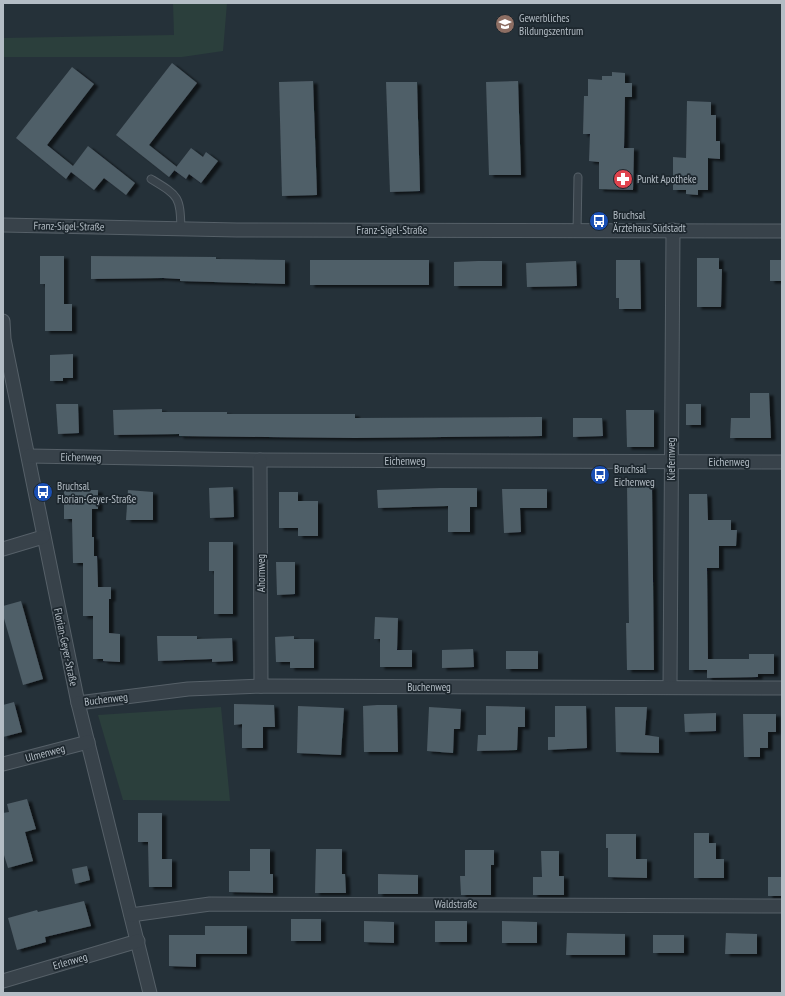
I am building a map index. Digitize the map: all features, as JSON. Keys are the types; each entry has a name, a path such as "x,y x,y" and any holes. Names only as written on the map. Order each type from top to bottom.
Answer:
{"street":[{"name":"Franz-Sigel-Straße","path":"3,225 181,229 577,231 782,230"},
{"name":"Kiefernweg","path":"670,687 673,230"},
{"name":"Florian-Geyer-Straße","path":"3,321 4,339 43,537 78,702 150,993"},
{"name":"Eichenweg","path":"28,456 260,460 782,462"},
{"name":"Ahornweg","path":"260,460 261,686"},
{"path":"3,549 43,537"},
{"name":"Buchenweg","path":"78,702 188,689 261,686 782,688"},
{"name":"Ulmenweg","path":"3,764 88,742"},
{"name":"Waldstraße","path":"131,915 210,904 782,906"},
{"name":"Erlenweg","path":"3,981 138,941"}],"lane":[{"path":"577,231 578,177"},
{"path":"151,179 170,190 178,198 180,206 181,229"}],"green space":[{"path":"173,3 227,3 223,51 182,57 3,57 3,38 174,35"},
{"path":"221,707 230,801 123,800 98,715"}],"building":[{"path":"172,63 197,83 149,145 177,167 169,177 116,135"},
{"path":"72,67 94,84 47,145 73,166 88,146 135,183 126,195 104,178 94,190 71,172 66,179 16,138"},
{"path":"612,72 625,73 625,83 632,83 632,97 625,97 624,148 634,148 633,190 599,189 599,162 589,161 590,134 583,134 584,96 588,96 588,79 602,80 602,76 612,76"},
{"path":"313,81 317,195 282,196 279,82"},
{"path":"518,81 521,175 489,175 486,82"},
{"path":"386,82 417,82 420,191 390,192"},
{"path":"687,101 711,102 711,115 716,115 716,141 720,141 720,159 708,158 708,190 698,190 698,195 686,194 686,190 673,190 673,157 686,158"},
{"path":"191,148 203,157 206,152 218,161 201,183 189,174 186,179 174,170"},
{"path":"40,256 64,256 64,304 72,304 72,331 45,331 45,284 40,284"},
{"path":"91,256 216,257 216,259 285,260 285,284 180,281 180,279 163,278 91,279"},
{"path":"697,258 719,258 719,269 722,269 721,307 697,307"},
{"path":"310,260 429,260 429,285 310,285"},
{"path":"616,260 640,260 641,309 619,309 619,298 616,298"},
{"path":"770,260 782,260 782,281 770,281"},
{"path":"502,261 502,286 454,286 454,262"},
{"path":"576,261 577,286 527,287 526,263"},
{"path":"73,354 73,378 63,378 63,381 50,381 50,355"},
{"path":"750,393 769,393 771,438 730,438 731,418 750,418"},
{"path":"56,404 78,404 79,433 58,434"},
{"path":"686,404 701,404 701,425 686,425"},
{"path":"162,409 162,412 227,412 227,414 355,414 355,418 542,417 542,436 355,438 179,436 179,434 114,435 113,410"},
{"path":"626,410 654,410 654,447 627,447"},
{"path":"573,418 602,418 603,436 573,437"},
{"path":"627,486 652,486 654,670 627,670 626,623 629,623"},
{"path":"233,487 234,517 210,518 209,488"},
{"path":"477,488 477,507 470,507 470,532 448,532 448,506 378,508 377,490"},
{"path":"502,489 547,489 547,508 520,508 521,532 504,533"},
{"path":"64,490 98,490 98,509 92,509 94,556 97,556 98,587 111,587 111,599 109,599 109,633 120,634 120,662 93,659 93,616 83,616 83,563 73,563 72,519 64,519"},
{"path":"128,490 153,492 153,520 126,520"},
{"path":"279,492 298,492 298,501 318,501 318,536 298,536 298,528 279,528"},
{"path":"689,494 707,494 708,520 731,520 731,530 737,530 736,546 719,546 719,568 707,568 708,659 749,659 749,654 774,654 774,674 758,674 758,677 707,678 707,670 689,670"},
{"path":"209,542 233,542 233,614 214,614 214,571 209,571"},
{"path":"276,562 295,562 295,594 277,595"},
{"path":"21,601 43,679 23,685 3,615 3,606"},
{"path":"375,617 398,618 397,650 412,650 412,667 380,667 380,639 374,639"},
{"path":"157,636 197,636 197,639 232,638 233,661 212,662 212,659 158,661"},
{"path":"294,636 294,639 314,639 314,668 290,668 290,662 276,662 275,637"},
{"path":"473,649 474,667 442,668 442,650"},
{"path":"506,651 538,651 538,669 506,669"},
{"path":"14,702 22,732 3,737 3,705"},
{"path":"234,704 274,705 275,727 263,727 263,748 242,748 242,724 234,725"},
{"path":"397,705 398,752 364,752 363,706"},
{"path":"298,706 344,708 341,755 297,753"},
{"path":"486,706 525,707 525,727 518,727 517,750 477,751 478,735 486,735"},
{"path":"555,706 586,706 587,748 548,750 548,737 555,737"},
{"path":"429,707 461,709 460,729 454,729 453,753 427,751"},
{"path":"615,707 647,707 645,735 659,737 659,753 616,752"},
{"path":"716,713 716,731 685,732 684,714"},
{"path":"743,714 776,714 776,732 768,732 768,748 760,748 760,757 744,757"},
{"path":"27,799 36,829 25,832 33,861 8,868 3,852 3,813 9,812 7,804"},
{"path":"138,813 162,813 162,859 172,859 172,887 149,887 148,842 138,842"},
{"path":"694,833 709,833 709,843 716,843 716,859 724,859 724,878 694,878"},
{"path":"606,834 636,834 636,859 647,859 647,878 608,877 608,848 606,848"},
{"path":"250,849 270,849 270,874 273,874 273,893 229,892 229,871 250,871"},
{"path":"316,849 342,849 342,874 345,874 346,893 315,893"},
{"path":"465,850 494,850 494,865 491,865 491,895 461,895 460,876 465,876"},
{"path":"541,851 559,851 559,876 564,876 564,895 533,895 533,877 542,877"},
{"path":"87,866 90,880 75,884 72,869"},
{"path":"378,874 418,875 418,894 378,894"},
{"path":"768,877 782,877 782,896 768,896"},
{"path":"84,901 91,926 45,937 46,942 17,950 8,918 37,910 38,912"},
{"path":"291,919 321,919 321,941 291,941"},
{"path":"364,921 394,922 394,943 364,942"},
{"path":"435,921 467,921 467,942 435,942"},
{"path":"502,921 537,922 537,943 502,943"},
{"path":"205,926 247,926 247,954 196,954 196,967 169,966 169,935 205,935"},
{"path":"567,933 625,934 625,955 566,955"},
{"path":"726,933 757,934 757,954 725,954"},
{"path":"653,935 684,935 684,953 653,953"}],"place":[{"name":"Gewerbliches Bildungszentrum","path":"505,24"},
{"name":"Punkt Apotheke","path":"623,179"},
{"name":"Bruchsal Ärztehaus Südstadt","path":"599,221"},
{"name":"Bruchsal Eichenweg","path":"600,475"},
{"name":"Bruchsal Florian-Geyer-Straße","path":"43,492"}]}
